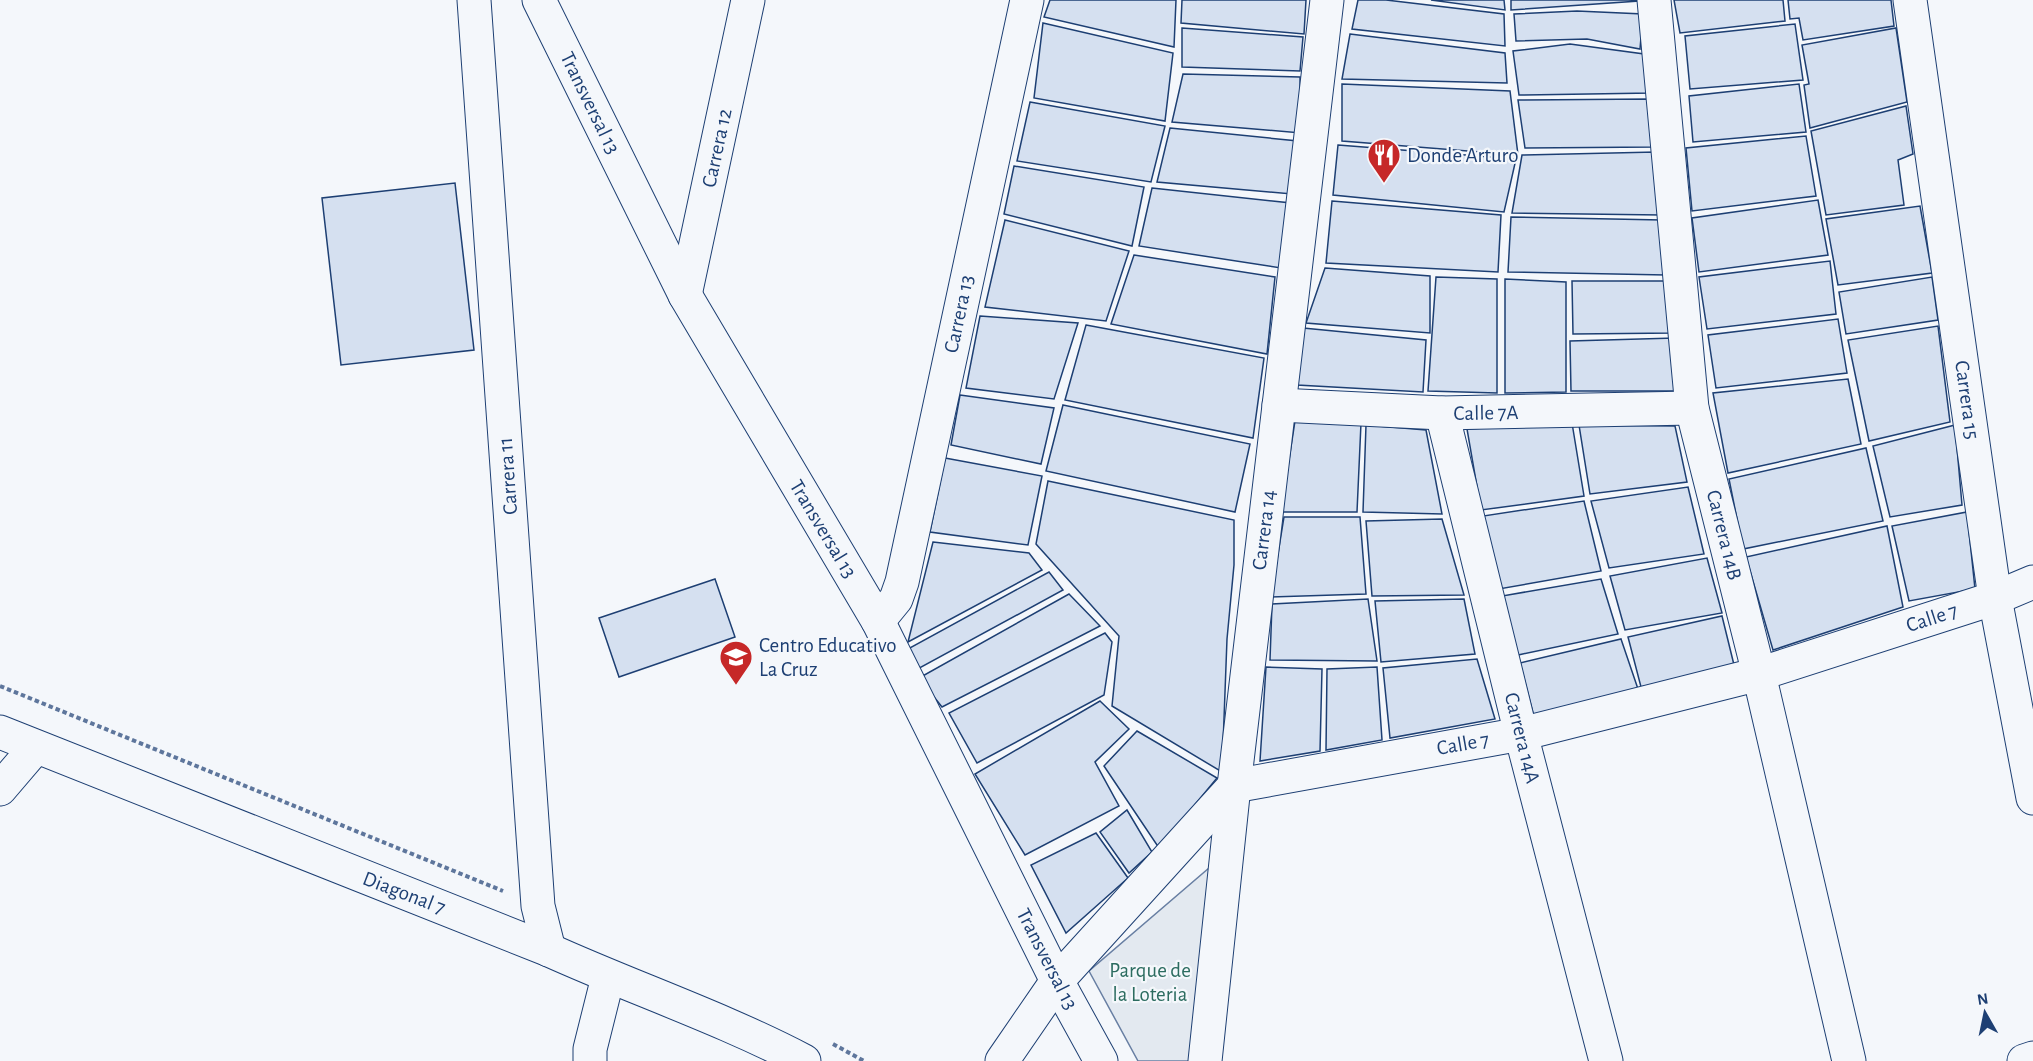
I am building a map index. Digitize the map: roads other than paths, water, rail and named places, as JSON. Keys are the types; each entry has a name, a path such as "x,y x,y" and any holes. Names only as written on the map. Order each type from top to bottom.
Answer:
{"main road":[{"name":"Carrera 11","path":"474,0 538,906 549,950"},
{"name":"Transversal 13","path":"539,0 685,295 878,621 1057,981 1101,1061"},
{"name":"Carrera 12","path":"685,295 748,0"},
{"name":"Carrera 13","path":"878,621 896,599 902,582 1027,0"},
{"name":"Carrera 14","path":"1205,1061 1234,786 1328,0"},
{"name":"Carrera 14B","path":"1654,0 1692,408 1759,674 1849,1061"},
{"name":"Carrera 15","path":"1910,0 1995,598 2033,798"},
{"name":"Calle 7A","path":"1279,405 1442,413 1692,408"},
{"name":"Carrera 14A","path":"1442,413 1521,734 1606,1061"},
{"name":"Calle 7","path":"1234,786 1521,734 1759,674 1995,598 2033,582"},
{"name":"Diagonal 7","path":"0,732 35,748 549,950 608,977 767,1042 804,1061"},
{"path":"0,789 35,748"},
{"path":"1002,1061 1057,981 1234,786"},
{"path":"590,1061 590,1049 608,977"},
{"path":"2024,1061 2033,1058"}],"place":[{"name":"Donde Arturo","path":"1384,184"},
{"name":"Centro Educativo La Cruz","path":"736,686"}],"park label":[{"name":"Parque de la Loteria","path":"1150,982"}]}
